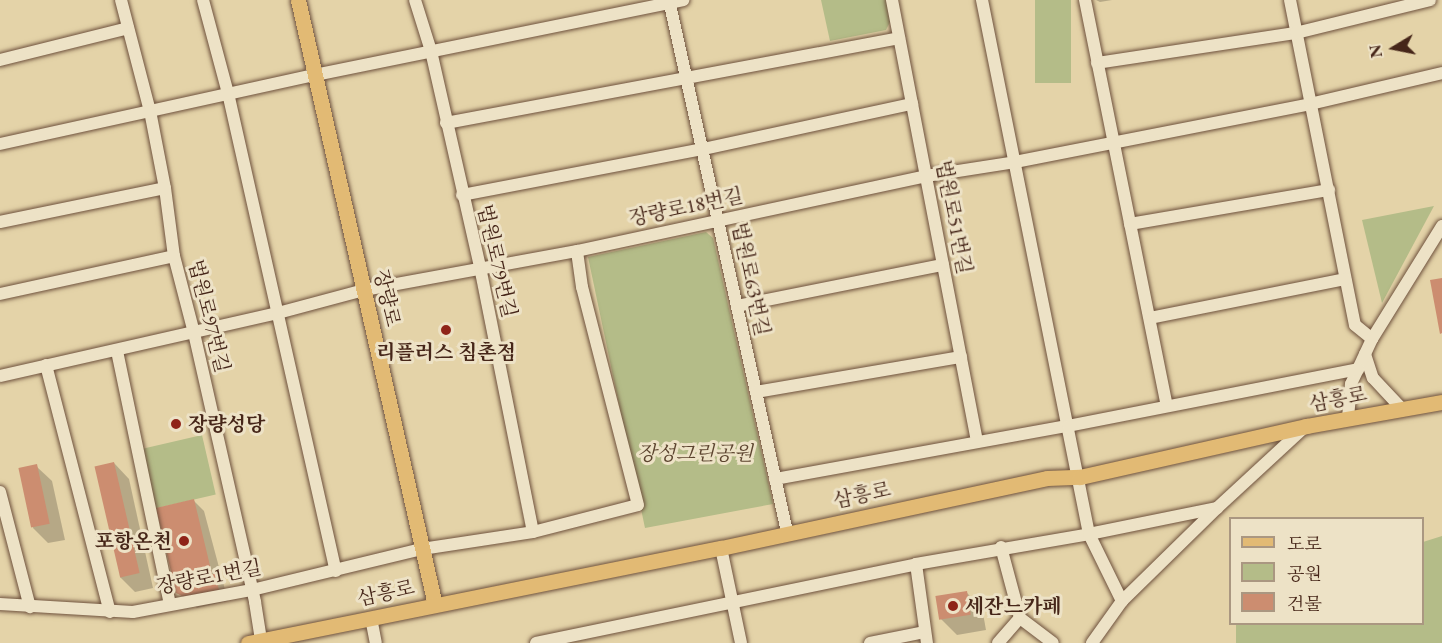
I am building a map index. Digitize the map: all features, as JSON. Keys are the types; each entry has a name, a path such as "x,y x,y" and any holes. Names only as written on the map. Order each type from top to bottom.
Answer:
{"main road":[{"name":"장량로","path":"298,0 435,605"},
{"name":"삼흥로","path":"254,642 289,638 371,618 721,548 1047,478 1080,477 1306,426 1442,402"}],"street":[{"name":"법원로97번길","path":"122,0 150,111 165,188 174,256 194,333 252,590 254,642"},
{"path":"203,0 228,93 336,571"},
{"name":"법원로79번길","path":"415,0 431,51 480,267 533,532"},
{"path":"0,144 228,93 683,0"},
{"name":"법원로51번길","path":"892,0 977,441"},
{"path":"982,0 1080,477 1089,534 1122,601"},
{"path":"1084,0 1167,405"},
{"path":"1290,0 1354,325 1371,339"},
{"path":"1097,63 1296,33 1430,0"},
{"name":"법원로63번길","path":"670,1 787,532"},
{"path":"0,60 128,28"},
{"path":"446,123 899,38"},
{"name":"장량로18번길","path":"0,376 278,314 364,290 577,251 926,176 1015,162 1310,104 1442,73"},
{"path":"462,195 703,149 912,104"},
{"path":"0,222 165,188"},
{"path":"1130,224 1329,190"},
{"path":"1348,418 1351,384 1371,339 1442,226"},
{"name":"장량로1번길","path":"0,604 133,612 252,590 422,549 533,532 638,506 582,287 577,251"},
{"path":"0,294 174,256"},
{"path":"737,306 943,265"},
{"path":"1150,318 1345,279"},
{"path":"117,351 170,604"},
{"path":"1365,354 1373,378 1402,409"},
{"path":"756,392 961,357"},
{"path":"46,365 110,612"},
{"path":"776,479 1068,426 1358,369"},
{"path":"1092,643 1122,601 1217,508 1306,426"},
{"path":"0,492 30,607"},
{"path":"536,643 550,642 916,564 1089,534 1217,508"},
{"path":"721,548 741,643"},
{"path":"1001,548 1020,618 1053,643"},
{"path":"870,643 926,637 916,564"},
{"path":"371,618 376,643"},
{"path":"998,643 1020,618"}],"green space":[{"path":"821,0 887,0 891,20 886,30 830,41"},
{"path":"1035,0 1071,0 1071,83 1035,83"},
{"path":"1434,206 1382,303 1362,220"},
{"name":"장성그린공원","path":"706,232 713,238 773,504 645,528 588,257"},
{"path":"202,435 216,494 155,508 142,449"},
{"path":"1442,536 1442,643 1236,643 1236,625 1424,625 1424,542"}],"building":[{"path":"1442,278 1442,333 1440,334 1430,280"},
{"path":"114,462 140,573 120,578 95,466"},
{"path":"37,464 50,524 31,528 18,468"},
{"name":"포항온천","path":"194,499 212,574 215,574 219,590 186,598 176,593 156,508"},
{"name":"세잔느카페","path":"967,591 971,615 939,620 935,596"}],"place":[{"name":"리플러스 침촌점","path":"446,330"},
{"name":"장량성당","path":"176,424"},
{"name":"포항온천","path":"184,541"},
{"name":"세잔느카페","path":"953,606"}]}
